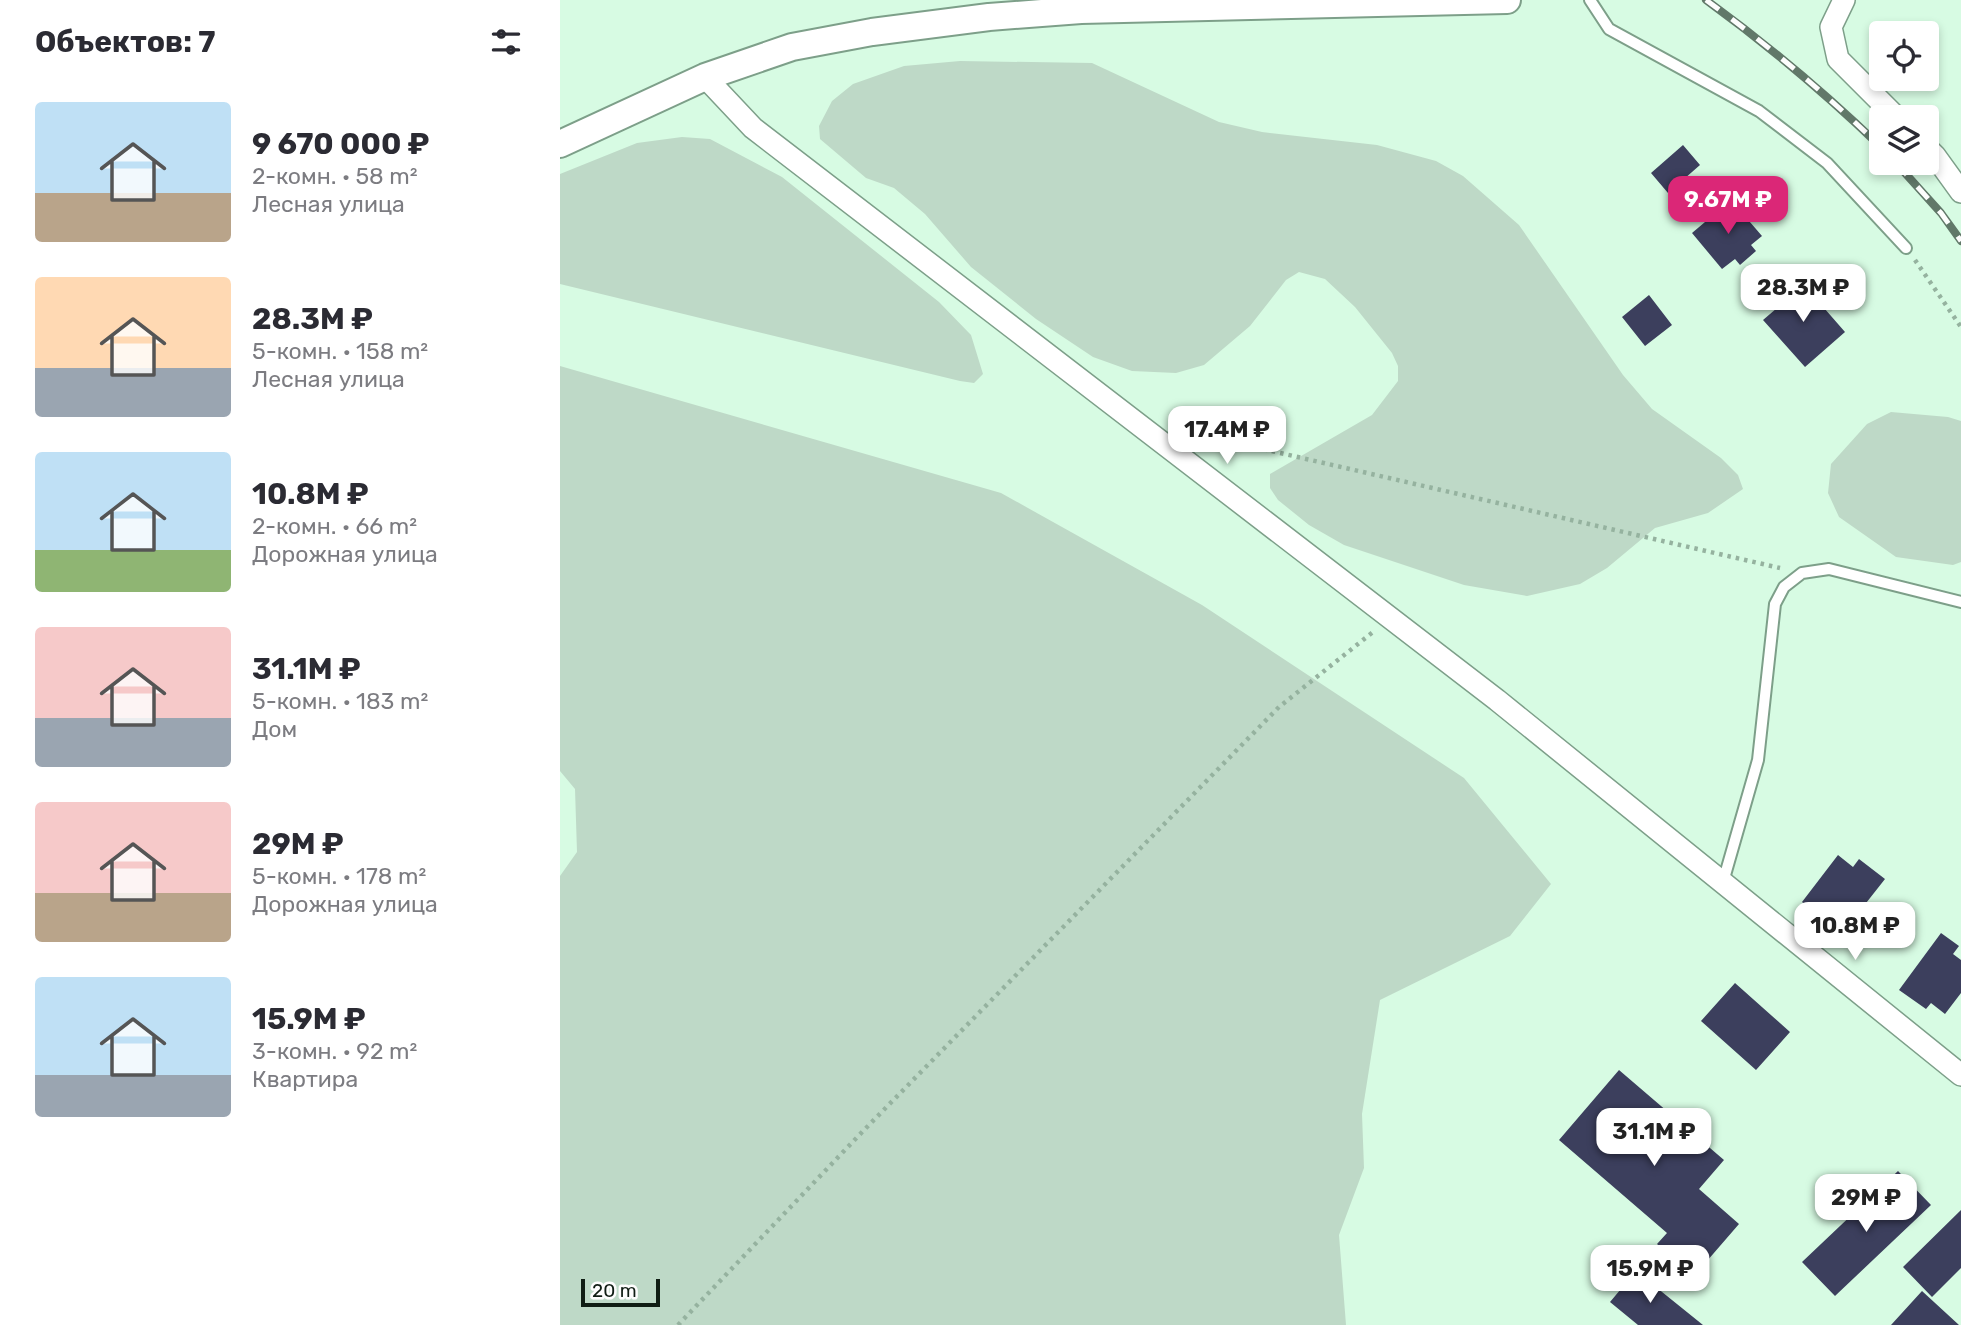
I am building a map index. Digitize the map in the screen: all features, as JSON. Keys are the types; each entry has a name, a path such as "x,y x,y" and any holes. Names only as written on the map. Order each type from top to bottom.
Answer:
{"street":[{"path":"560,144 705,77 792,47 872,32 989,17 1081,10 1507,0"},
{"path":"1844,0 1831,27 1838,59 1884,105"},
{"path":"705,77 753,128 1497,700 1961,1074"},
{"path":"1939,162 1961,192"}],"lane":[{"path":"1590,0 1609,29 1759,111 1828,163 1906,248"},
{"path":"1723,882 1758,760 1776,604 1784,587 1802,573 1829,569 1961,602"}],"path":[{"path":"1906,248 1961,327"},
{"path":"1184,431 1802,573"},
{"path":"678,1325 865,1129 1279,707 1391,618"}],"green space":[{"path":"960,61 1092,63 1219,122 1262,132 1377,145 1436,161 1463,176 1519,225 1623,375 1652,409 1721,458 1738,475 1743,489 1708,513 1655,528 1607,568 1580,584 1527,596 1464,585 1344,545 1309,525 1278,500 1270,488 1270,474 1372,415 1398,381 1398,366 1392,353 1355,307 1325,279 1299,272 1286,280 1250,326 1204,365 1176,373 1132,371 1093,357 1036,319 971,267 925,214 894,188 866,178 820,139 819,126 832,101 853,84 904,66"},
{"path":"682,137 710,139 782,177 939,302 971,335 983,374 974,383 960,381 560,284 560,174 637,143"},
{"path":"560,366 1001,493 1202,605 1464,778 1551,884 1510,936 1380,1000 1362,1114 1364,1168 1339,1235 1346,1325 560,1325 560,876 577,852 575,789 560,771"},
{"path":"1891,412 1948,417 1961,421 1961,562 1953,565 1896,557 1839,517 1828,493 1831,464 1867,424"}],"building":[{"path":"1683,145 1700,165 1668,193 1651,173"},
{"path":"1731,200 1762,236 1751,245 1756,251 1740,265 1735,259 1722,269 1692,233"},
{"path":"1787,284 1795,293 1804,285 1845,332 1805,367 1763,320 1777,308 1770,300"},
{"path":"1649,295 1672,325 1645,346 1622,317"},
{"path":"1838,855 1853,867 1859,859 1885,879 1859,912 1846,902 1829,924 1802,902"},
{"path":"1941,933 1959,946 1953,954 1961,960 1961,993 1945,1014 1931,1003 1926,1009 1899,990"},
{"path":"1735,983 1790,1032 1756,1070 1701,1021"},
{"path":"1619,1070 1724,1160 1699,1189 1739,1224 1694,1276 1657,1244 1667,1233 1559,1140"},
{"path":"1898,1171 1931,1205 1835,1296 1802,1262"},
{"path":"1961,1210 1961,1268 1932,1297 1903,1267"},
{"path":"1636,1271 1703,1325 1638,1325 1610,1302"},
{"path":"1922,1291 1959,1325 1891,1325"}],"railway":[{"path":"1706,0 1796,70 1869,136"},
{"path":"1907,175 1941,213 1961,241"}]}
